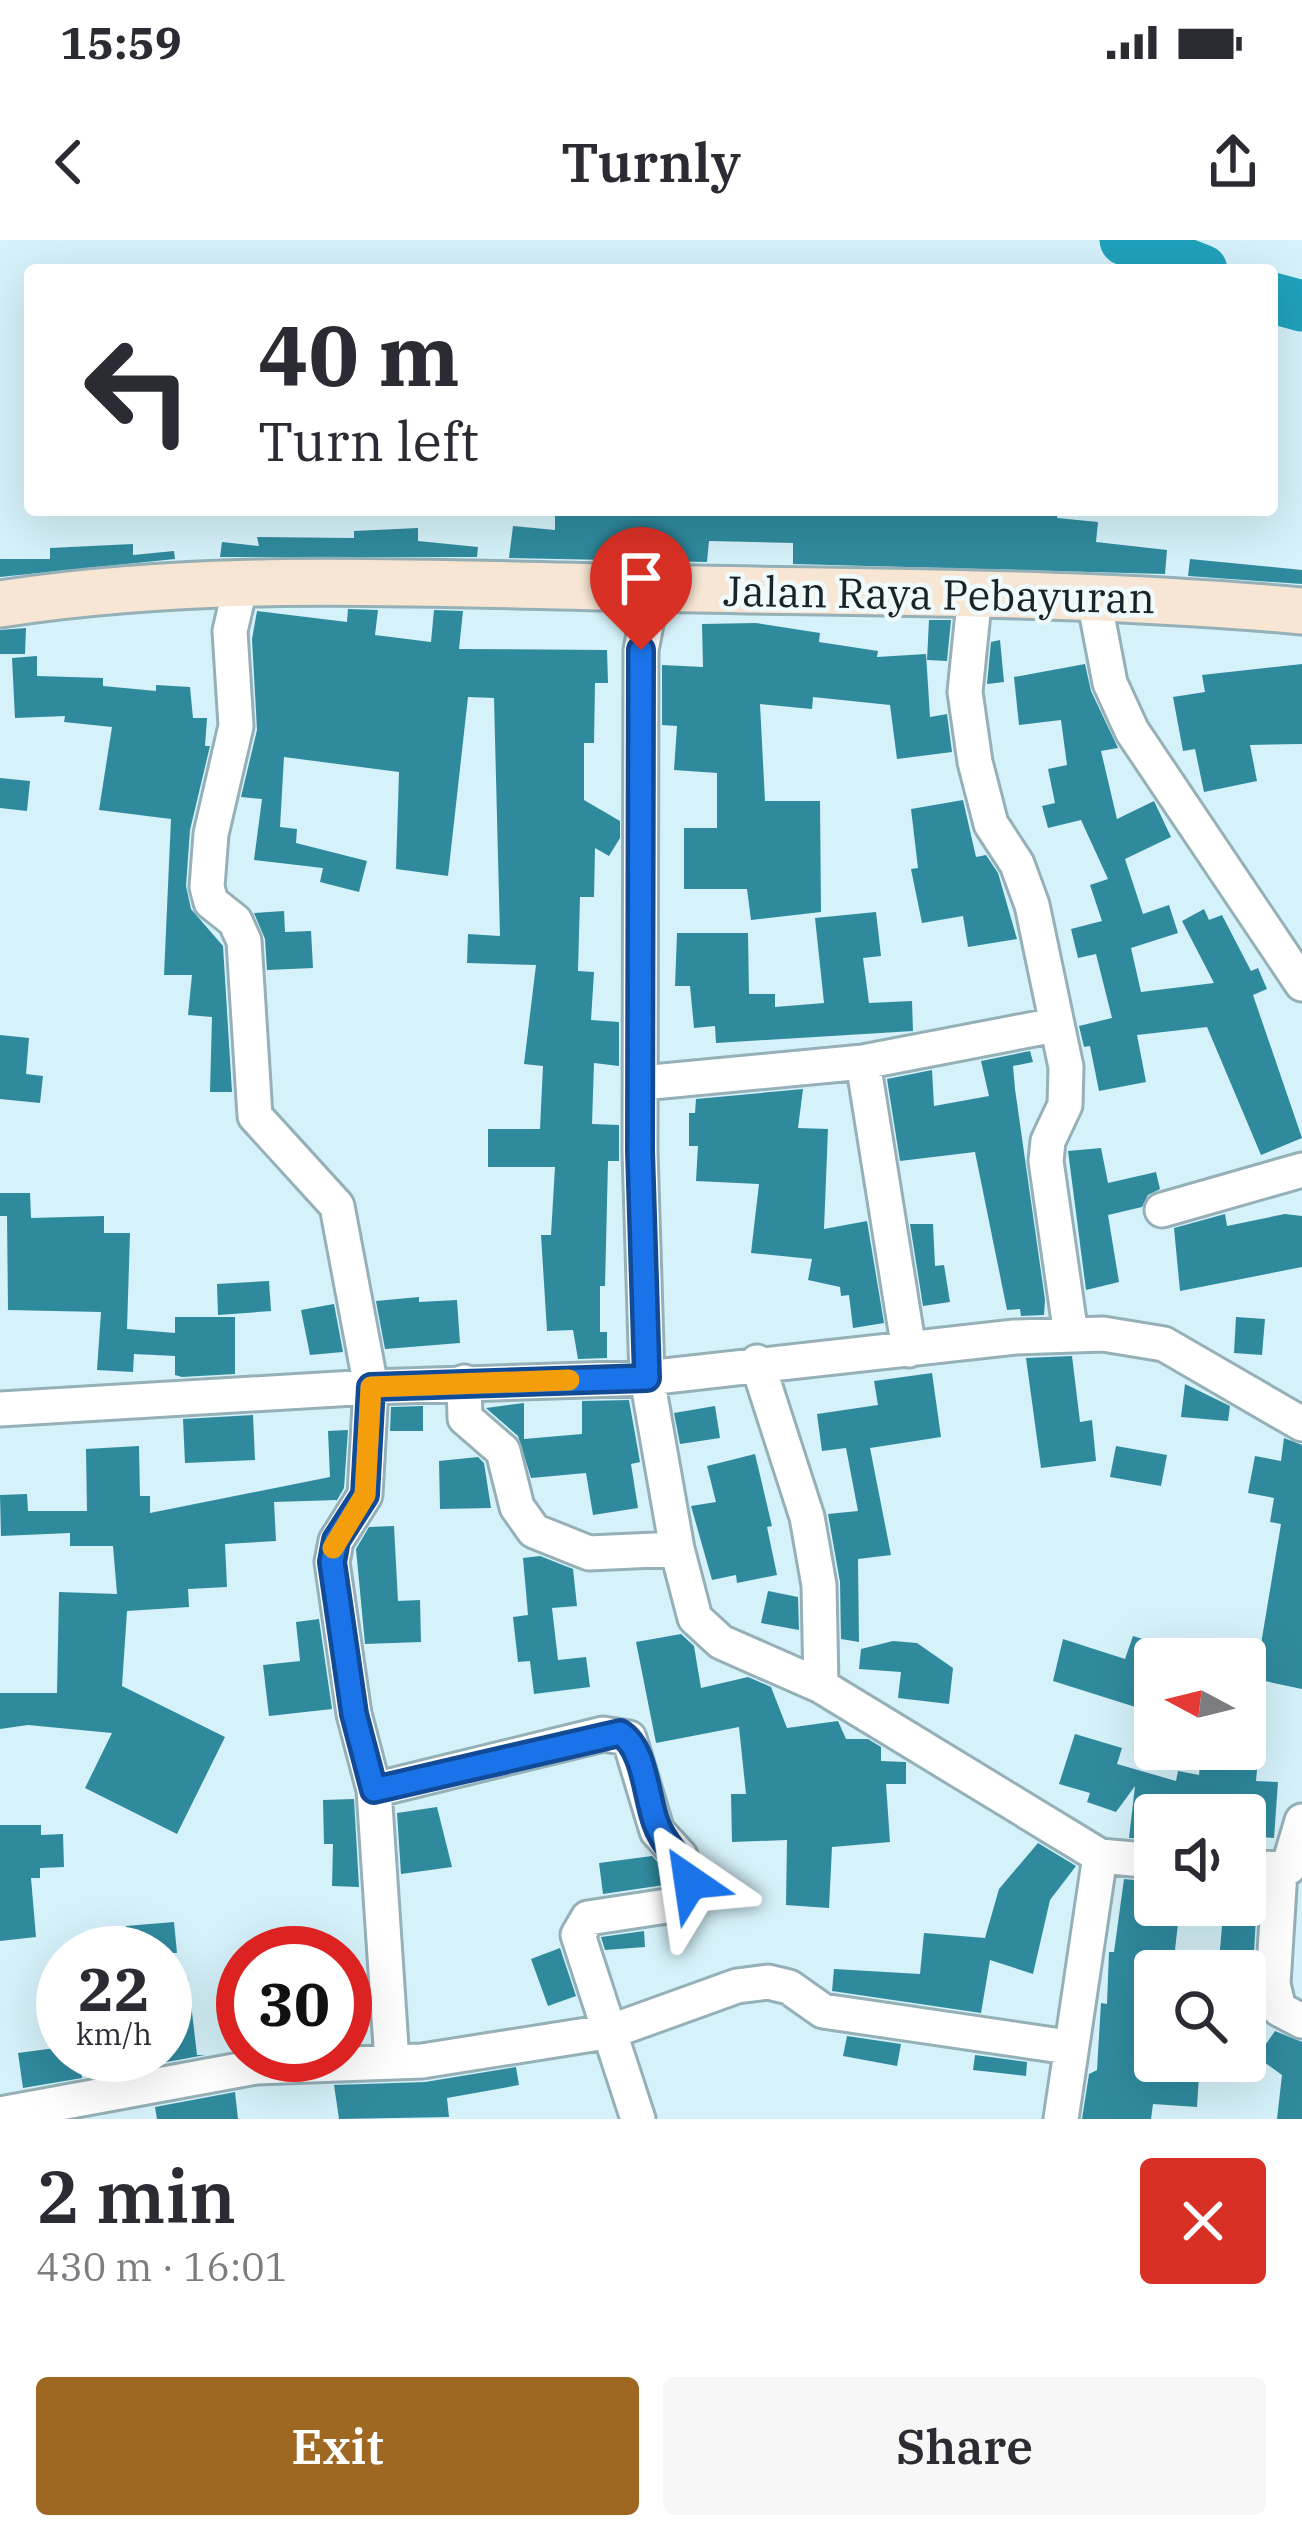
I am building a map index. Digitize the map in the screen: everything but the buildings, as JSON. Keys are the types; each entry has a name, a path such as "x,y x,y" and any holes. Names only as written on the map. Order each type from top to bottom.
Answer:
{"main road":[{"name":"Jalan Raya Pebayuran","path":"0,604 241,584 1093,594 1302,610"}],"street":[{"path":"241,584 230,631 236,726 211,833 206,887 212,902 235,921 244,941 255,1116 337,1206 371,1387 365,1495 336,1540 332,1562 354,1714 374,1790 392,2062"},
{"path":"653,588 641,650 647,1378 677,1549 695,1618 707,1632 821,1686 1100,1856 1134,1859"},
{"path":"975,593 965,692 975,761 991,824 1017,864 1032,905 1066,1089 1066,1105 1048,1141 1046,1179 1071,1335"},
{"path":"1093,594 1110,683 1132,731 1302,984"},
{"path":"642,1084 863,1062 1055,1024"},
{"path":"863,1062 909,1350"},
{"path":"1162,1210 1302,1170"},
{"path":"0,1409 464,1382 647,1378 757,1362 1071,1335 1142,1337 1164,1344 1302,1424"},
{"path":"757,1362 807,1517 819,1585 821,1686"},
{"path":"464,1382 465,1418 503,1451 517,1507 534,1531 589,1553 677,1549"},
{"path":"374,1790 612,1732 628,1738 658,1831 680,1856 690,1882 680,1904 588,1918 580,1926 578,1943 612,2031 638,2119"},
{"path":"1266,1870 1280,1871 1294,1860 1302,1821"},
{"path":"1060,2119 1100,1856"},
{"path":"1280,1871 1273,1984 1279,2009 1302,2021"},
{"path":"0,2114 256,2067 392,2062 612,2031 737,1987 776,1982 823,2011 1068,2047"}],"waterway":[{"path":"1125,240 1187,264"},
{"path":"1278,300 1302,306"}],"slow traffic":[{"path":"333,1548 365,1495 371,1387 569,1380"}],"route":[{"path":"641,650 640,1151 647,1378 371,1387 365,1495 333,1546 332,1562 354,1714 374,1790 620,1733 633,1745 658,1831 680,1856 690,1882"}]}
